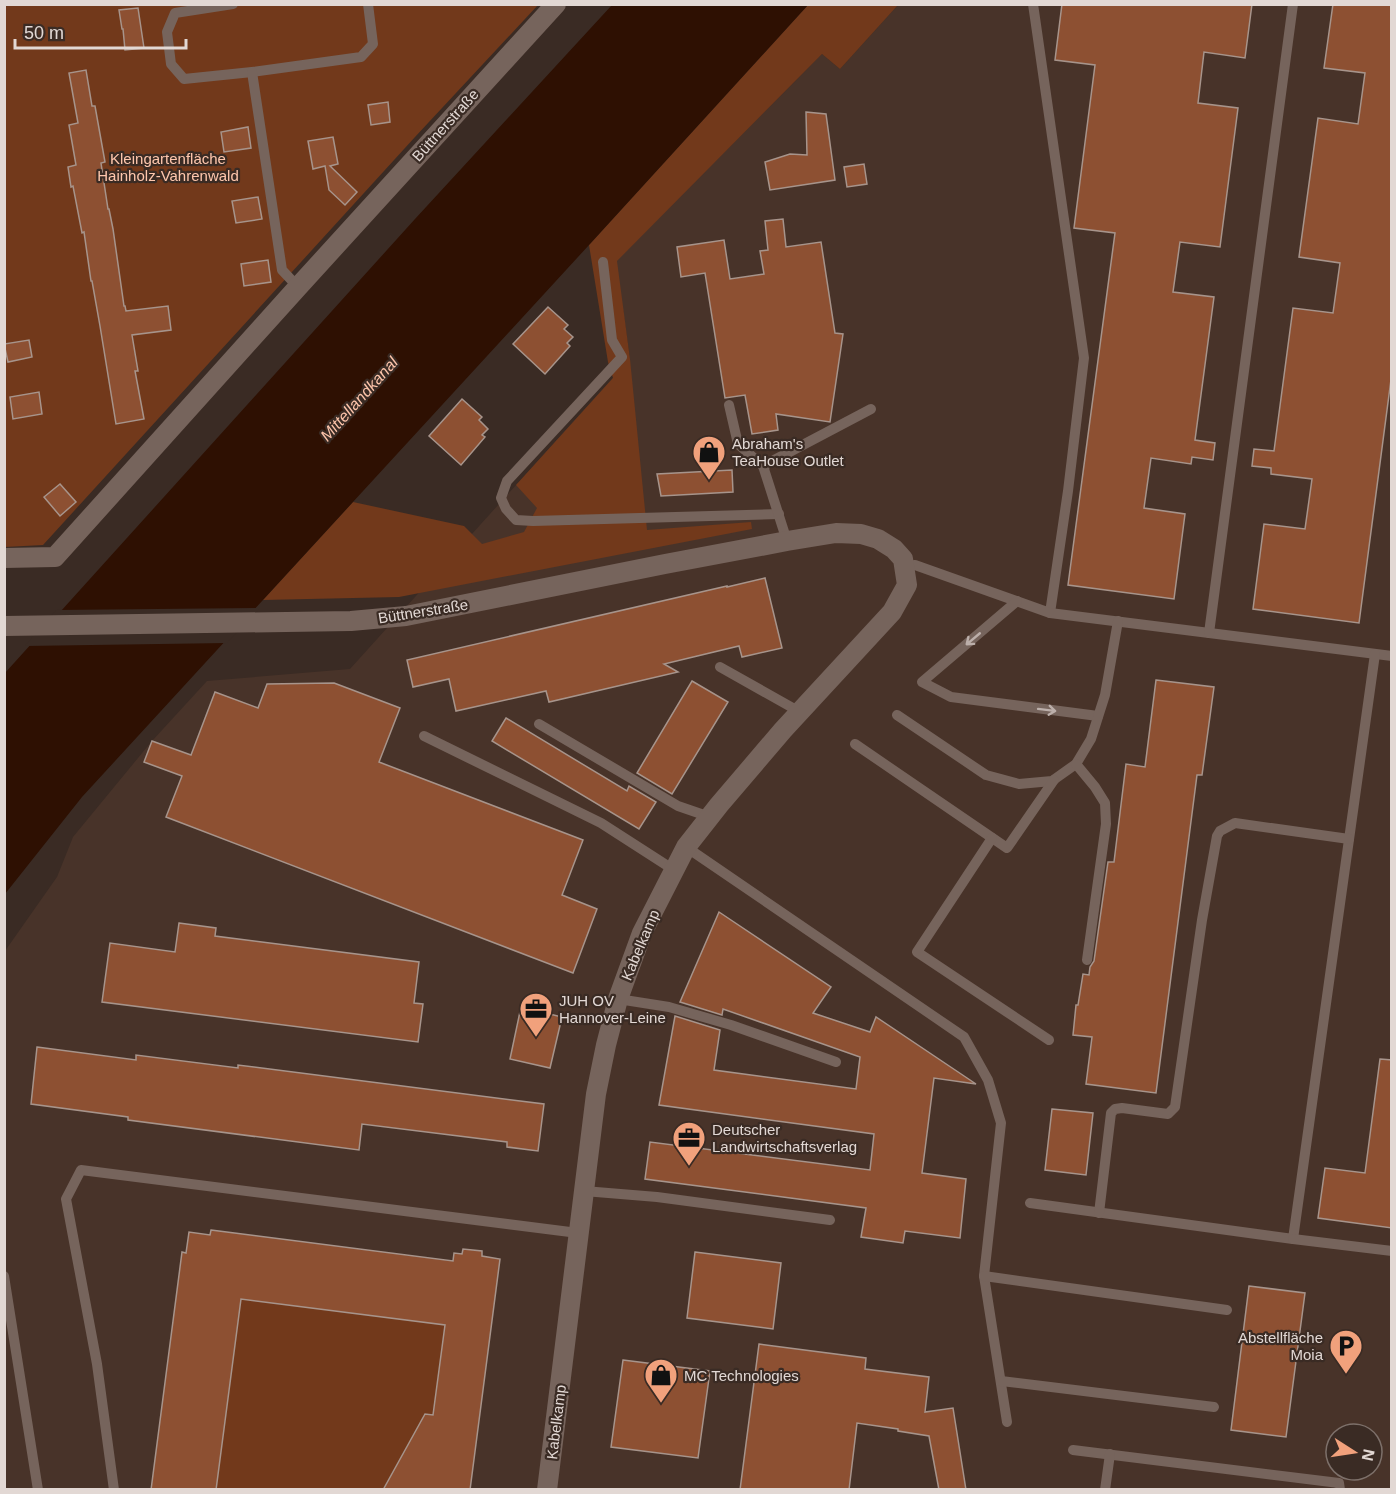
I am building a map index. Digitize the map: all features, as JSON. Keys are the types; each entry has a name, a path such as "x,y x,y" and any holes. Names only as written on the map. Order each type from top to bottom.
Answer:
{"street":[{"name":"Büttnerstraße","path":"4,558 55,557 556,4"},
{"name":"Büttnerstraße","path":"4,626 317,622 405,616 836,533 861,534 878,539 894,549 903,559 904,567"},
{"name":"Kabelkamp","path":"547,1490 596,1094 618,999 642,933 686,847 800,712 892,612 907,585 904,567"}],"lane":[{"path":"233,4 175,13 167,32 171,64 184,79 361,57 373,44 368,4"},
{"path":"1033,4 1084,358 1050,612"},
{"path":"1209,633 1293,4"},
{"path":"252,72 282,270 298,287"},
{"path":"603,261 612,340 622,357 507,481 501,498 506,509 516,520 533,521 779,514"},
{"path":"729,405 738,444 763,466 787,541"},
{"path":"763,466 871,409"},
{"path":"904,567 915,565 1050,612 1392,656"},
{"path":"1017,601 922,682 951,697 1098,716"},
{"path":"855,744 1007,848 1054,780 1076,764 1091,739 1105,695 1118,621"},
{"path":"1293,1239 1375,654"},
{"path":"720,667 800,712"},
{"path":"897,715 986,775 1019,784 1054,780"},
{"path":"538,724 678,806 710,817"},
{"path":"424,736 602,823 674,870"},
{"path":"1076,764 1105,803 1106,824 1088,960"},
{"path":"1099,1212 1111,1113 1115,1109 1122,1108 1168,1114 1175,1107 1202,920 1217,836 1220,831 1235,823 1349,839"},
{"path":"992,838 916,952 1049,1040"},
{"path":"686,847 964,1036 988,1080 1001,1123 984,1276 1007,1422"},
{"path":"618,999 669,1007 721,1022 836,1062"},
{"path":"114,1490 97,1364 66,1199 81,1170 578,1233"},
{"path":"584,1191 657,1197 830,1220"},
{"path":"1030,1203 1392,1251"},
{"path":"4,1276 38,1490"},
{"path":"984,1276 1227,1310"},
{"path":"1001,1381 1214,1407"},
{"path":"1073,1450 1339,1483 1340,1490"},
{"path":"1105,1490 1110,1454"}],"shaded area":[{"path":"898,5 1391,5 1391,1489 5,1490 5,951 57,877 73,837 152,741 207,681 350,669 630,359 616,261 822,54 840,69"}],"green space":[{"name":"Kleingartenfläche Hainholz-Vahrenwald","path":"5,5 538,5 43,545 5,547"},
{"path":"808,5 898,5 840,69 822,54 617,261 630,359 647,530 751,522 752,529 399,597 263,600 353,502 464,526 482,544 524,532 537,508 516,485 613,378 608,362 589,245"},
{"path":"241,1299 445,1325 433,1415 425,1414 383,1489 216,1490"}],"water":[{"name":"Mittellandkanal","path":"612,5 808,5 82,797 5,894 5,673 415,219"}],"pier":[{"path":"260,608 227,643 25,646 56,610"}],"building":[{"path":"1062,4 1252,4 1245,58 1204,52 1198,103 1238,108 1220,247 1180,242 1173,292 1214,297 1195,440 1215,443 1213,460 1192,457 1191,464 1151,458 1144,508 1185,514 1174,599 1068,585 1115,233 1074,228 1095,65 1055,60"},
{"path":"1333,4 1392,4 1392,372 1359,623 1253,609 1264,524 1305,529 1312,479 1271,474 1271,468 1252,466 1254,449 1274,451 1293,308 1333,313 1340,263 1299,257 1318,118 1358,124 1365,73 1324,68"},
{"path":"138,8 144,48 125,50 119,10"},
{"path":"86,70 105,162 101,163 124,306 126,311 168,306 171,330 132,335 138,371 135,371 144,419 116,424 84,232 82,233 68,167 76,165 69,125 78,123 69,73"},
{"path":"388,102 390,122 371,125 368,105"},
{"path":"806,112 826,114 835,180 770,190 765,162 790,154 807,155"},
{"path":"248,127 251,148 224,152 221,132"},
{"path":"333,137 338,164 330,166 357,192 345,205 329,190 325,166 313,169 308,141"},
{"path":"864,164 867,184 847,187 844,167"},
{"path":"258,197 262,219 236,223 232,201"},
{"path":"783,219 786,247 821,242 835,333 843,334 830,422 776,414 778,430 752,434 745,395 725,398 705,273 681,277 677,247 724,240 730,279 764,274 760,251 768,250 765,221"},
{"path":"268,260 271,282 244,286 241,264"},
{"path":"548,307 568,325 564,329 573,337 567,343 570,346 545,374 513,344"},
{"path":"29,340 32,357 8,362 4,344"},
{"path":"39,392 42,414 13,419 10,397"},
{"path":"462,399 482,417 479,420 488,429 482,435 485,437 461,465 429,436"},
{"path":"732,470 733,492 661,496 657,474"},
{"path":"60,484 76,502 60,516 44,497"},
{"path":"765,578 782,648 742,657 739,646 664,664 678,672 549,702 546,691 456,711 449,679 413,687 407,660"},
{"path":"1156,680 1214,687 1202,775 1197,775 1156,1093 1086,1084 1092,1037 1073,1035 1076,1005 1078,1005 1083,974 1089,975 1094,961 1108,862 1114,862 1126,764 1145,767"},
{"path":"692,681 728,702 672,794 637,773"},
{"path":"334,683 400,708 379,762 583,840 562,895 597,909 573,973 166,817 182,776 144,762 152,741 191,755 215,692 258,708 267,684"},
{"path":"506,718 627,791 629,786 656,802 639,829 492,741"},
{"path":"719,912 831,987 813,1013 870,1032 876,1017 976,1084 934,1078 922,1173 966,1179 960,1238 905,1231 903,1243 861,1237 866,1208 645,1179 650,1142 870,1170 874,1134 659,1105 675,1016 720,1030 714,1070 856,1089 860,1057 723,1009 722,1015 680,1002"},
{"path":"179,923 216,928 215,936 419,962 414,1003 423,1004 418,1042 102,1002 110,943 175,952"},
{"name":"JUH OV Hannover-Leine","path":"521,1007 562,1017 550,1068 510,1059"},
{"path":"37,1047 136,1060 136,1055 238,1068 238,1065 544,1104 538,1151 507,1147 507,1142 362,1124 359,1150 128,1120 128,1117 31,1104"},
{"path":"1380,1059 1392,1060 1392,1228 1318,1218 1325,1168 1365,1173"},
{"path":"1052,1109 1093,1113 1086,1175 1045,1170"},
{"path":"211,1230 453,1261 454,1253 462,1254 463,1249 482,1251 482,1256 500,1259 470,1490 383,1490 425,1414 433,1415 445,1325 241,1299 216,1490 151,1490 182,1252 186,1253 189,1232 210,1235"},
{"path":"695,1252 781,1263 773,1329 687,1318"},
{"path":"1249,1286 1305,1293 1286,1437 1231,1430"},
{"path":"759,1344 866,1358 865,1369 929,1377 925,1412 953,1408 966,1490 939,1490 929,1436 857,1423 849,1490 740,1490"},
{"name":"MC Technologies","path":"623,1360 710,1371 698,1458 611,1447"}],"place":[{"name":"Abraham's TeaHouse Outlet","path":"709,481"},
{"name":"JUH OV Hannover-Leine","path":"536,1038"},
{"name":"Deutscher Landwirtschaftsverlag","path":"689,1167"},
{"name":"Abstellfläche Moia","path":"1346,1375"},
{"name":"MC Technologies","path":"661,1404"}]}
